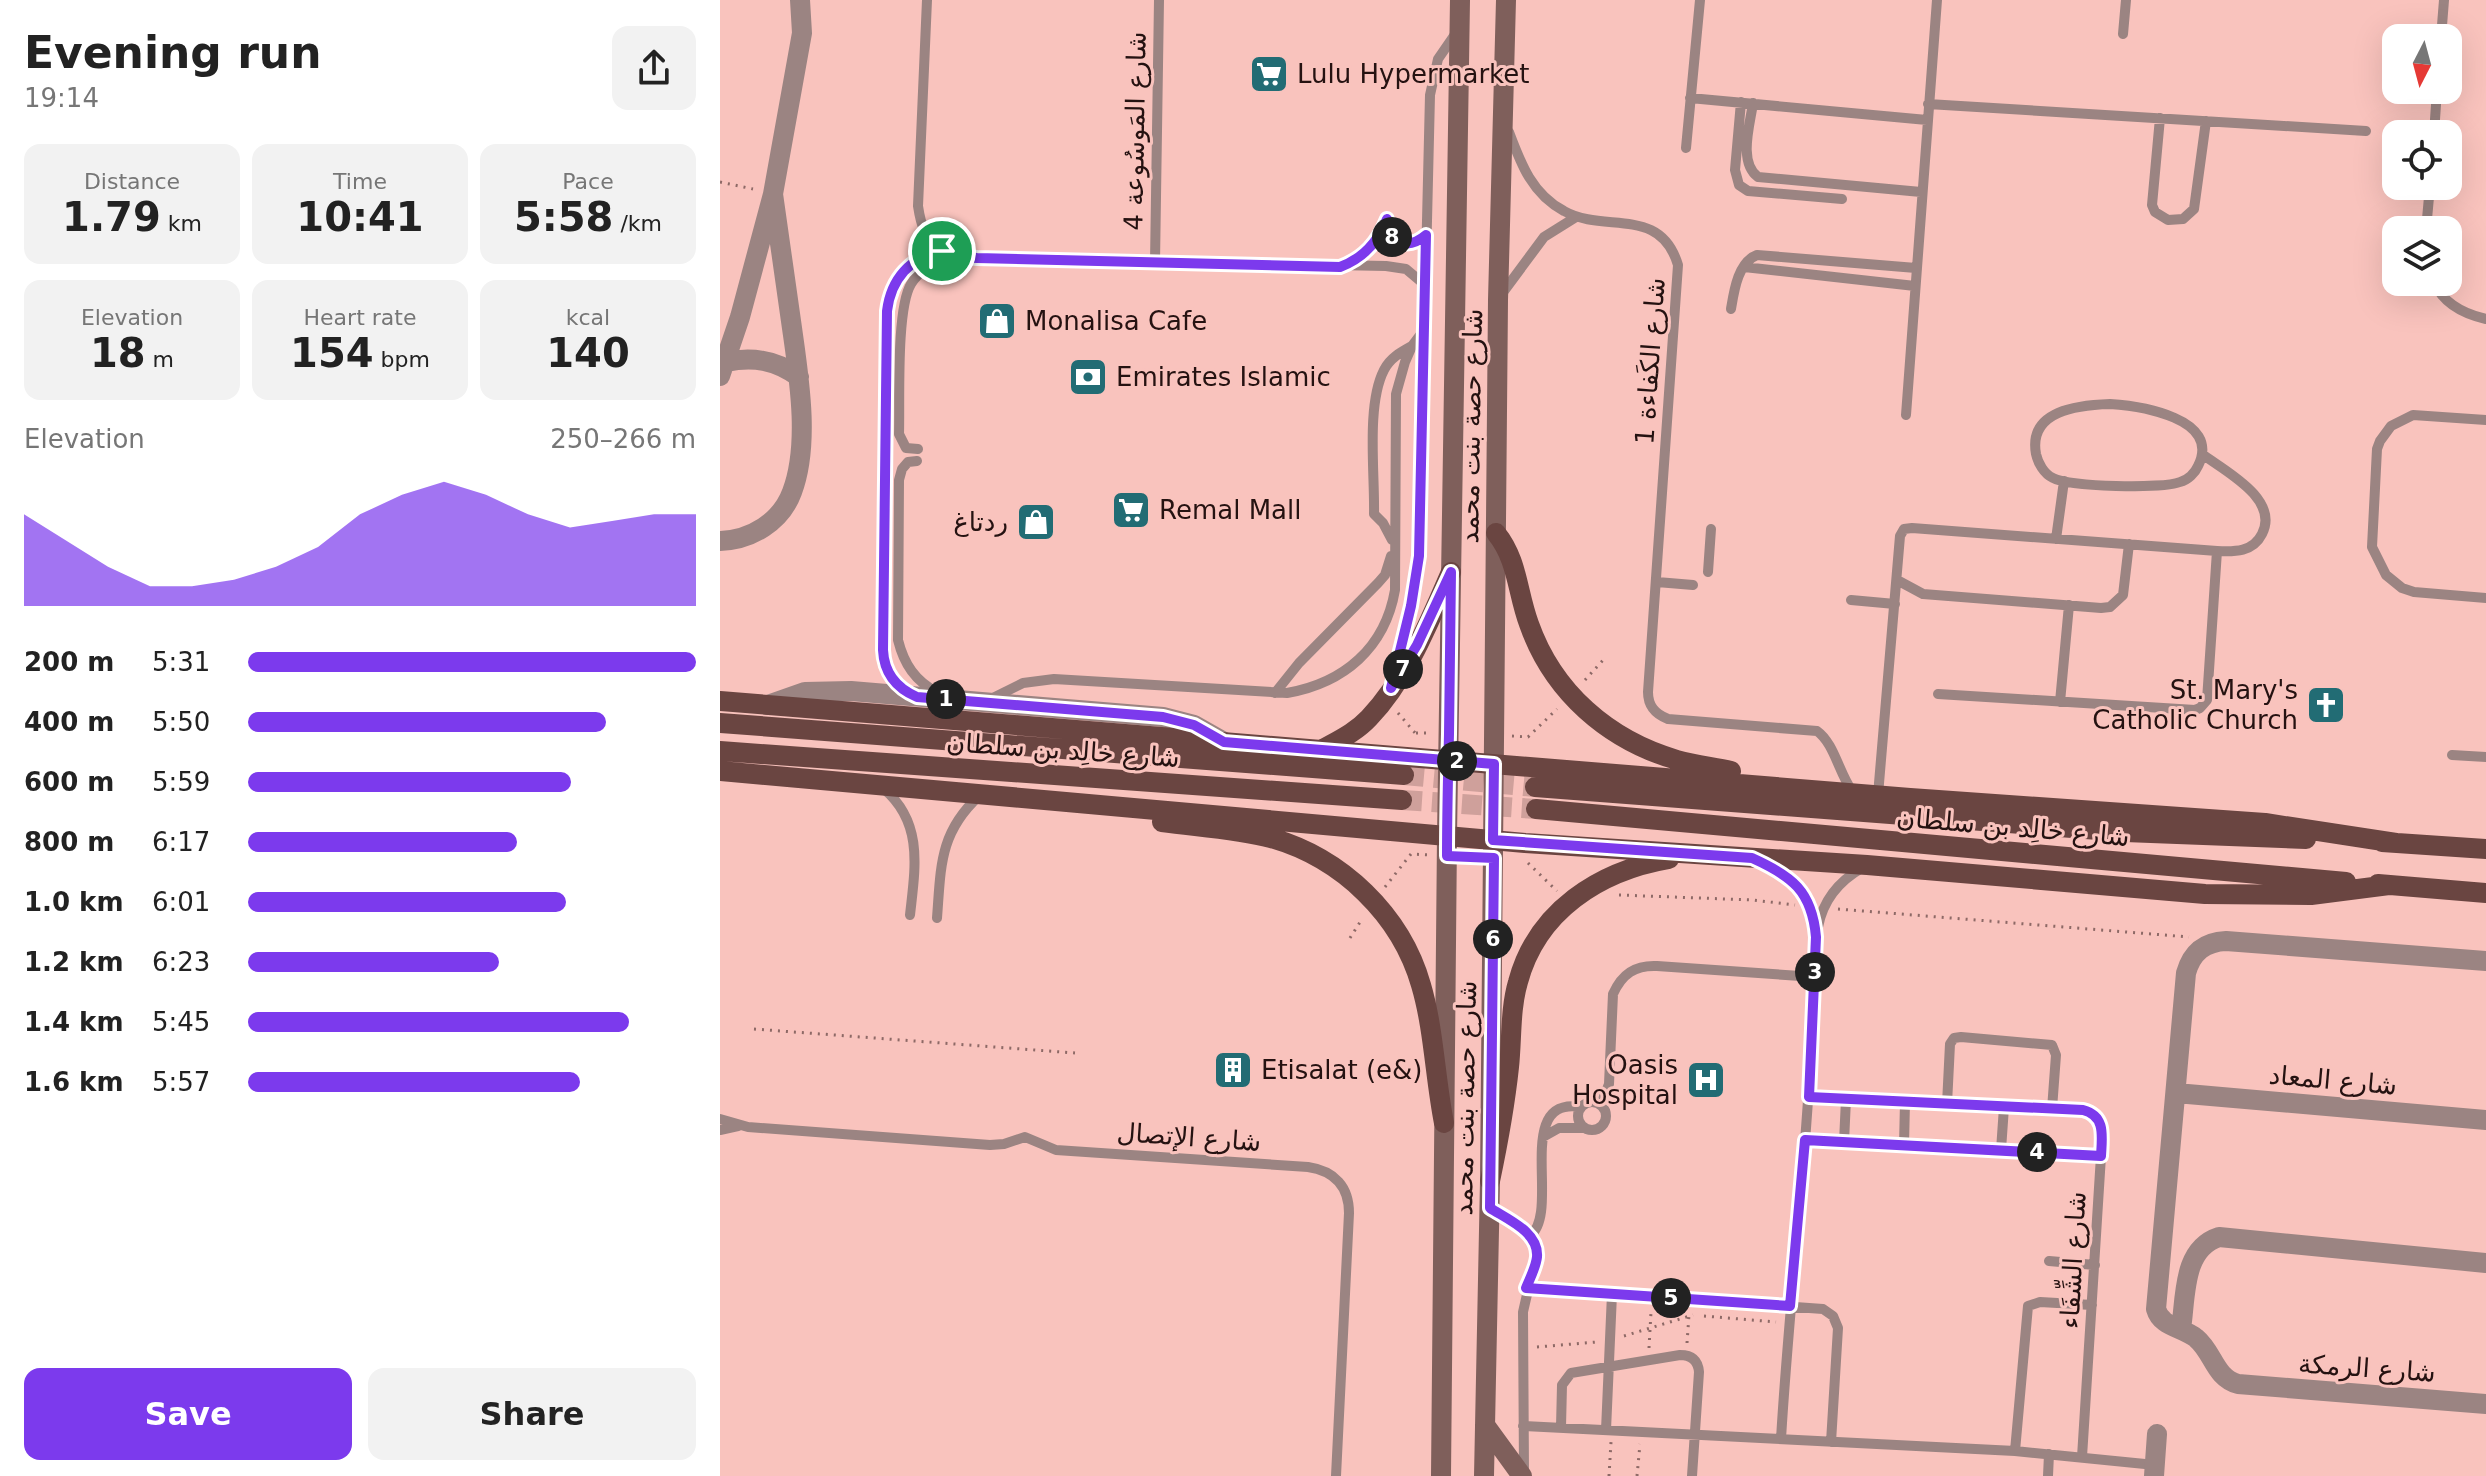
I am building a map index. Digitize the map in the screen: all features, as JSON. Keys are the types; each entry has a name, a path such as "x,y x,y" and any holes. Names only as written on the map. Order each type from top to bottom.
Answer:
{"main road":[{"name":"شارع حصة بنت محمد","path":"1441,1476 1460,0"},
{"name":"شارع حصة بنت محمد","path":"1484,1476 1490,1208 1498,300 1506,0"},
{"path":"1496,533 1514,563 1527,619 1543,656 1553,674 1580,705 1610,730 1650,750 1747,776 1772,786"},
{"path":"1322,750 1358,728 1391,688 1417,645 1451,572"},
{"path":"720,701 1878,795 2265,823 2396,843"},
{"name":"شارع خالِد بن سلطان","path":"720,723 1404,775"},
{"name":"شارع خالِد بن سلطان","path":"720,751 1402,800"},
{"path":"720,771 1013,795 1447,846 1493,840 1867,865 2240,896 2311,895 2389,885"},
{"name":"شارع خالِد بن سلطان","path":"1535,787 2125,832 2486,849"},
{"path":"1013,795 1055,807 1270,838 1331,865 1373,901 1405,944 1421,986 1444,1123"},
{"name":"شارع خالِد بن سلطان","path":"1536,809 1994,852 2486,893"},
{"path":"1490,1181 1506,1094 1517,983 1529,951 1541,931 1568,902 1596,883 1627,869 1701,854"},
{"path":"1485,1425 1523,1476"}],"street":[{"path":"723,369 773,194 802,33 800,0"},
{"path":"720,541 740,539 776,518 791,494 799,452 799,377 773,194"},
{"path":"750,274 767,272 785,276"},
{"path":"723,369 750,358 788,369 799,377"},
{"path":"768,705 790,696 819,691 954,700 1163,717 1194,725 1224,742"},
{"path":"2486,961 2226,941 2208,944 2193,956 2186,973 2156,1309 2163,1321 2181,1329 2191,1262 2200,1247 2219,1237 2486,1263"},
{"name":"شارع المعاد","path":"2176,1093 2486,1120"},
{"name":"شارع الرمكة","path":"2181,1329 2206,1348 2222,1376 2232,1383 2486,1404"},
{"path":"2154,1470 2157,1434"}],"lane":[{"path":"927,0 918,206 926,237 947,254"},
{"name":"شارع المَوسُوعة 4","path":"1155,262 1159,0"},
{"path":"1686,148 1700,0"},
{"path":"1906,415 1937,0"},
{"path":"2123,34 2126,0"},
{"path":"2442,24 2444,0"},
{"path":"1391,688 1411,606 1419,556 1431,83 1438,59 1459,28"},
{"path":"1690,98 1927,120"},
{"path":"1741,102 1734,175 1739,185 1748,191 1842,199"},
{"path":"1753,103 1747,165 1758,177 1921,192"},
{"path":"1928,104 2366,131"},
{"path":"2160,118 2152,205 2161,217 2175,221 2189,215 2196,202 2206,121"},
{"name":"شارع الكَفاءة 1","path":"1504,120 1533,185 1552,204 1576,217 1649,228 1665,240 1678,265 1648,692 1650,705 1668,719 1817,731 1828,741 1840,772 1853,793"},
{"path":"1498,300 1535,246 1554,229 1576,217"},
{"path":"1340,267 1351,263 1369,249 1387,219 1390,236 1398,243 1410,244 1426,235"},
{"path":"918,449 906,448 899,434 903,303 917,276 947,254"},
{"path":"917,697 895,682 883,658 887,311 894,285 903,271 917,260 947,254 977,258 1396,266 1413,273 1425,285"},
{"path":"1731,309 1735,287 1751,257 1763,255 1916,268"},
{"path":"1744,267 1915,286"},
{"path":"2443,296 2469,314 2486,319"},
{"path":"986,703 1023,683 1054,679 1275,693 1302,690 1330,680 1353,666 1375,644 1393,604 1396,394 1412,346 1424,330"},
{"path":"1275,693 1299,663 1385,575 1393,545 1383,523 1374,514 1374,404 1384,369 1395,356 1412,346"},
{"path":"2110,404 2161,413 2191,427 2199,435 2202,454 2195,471 2181,482 2126,485 2064,481 2053,479 2041,466 2035,450 2043,424 2058,412 2110,404"},
{"path":"2486,420 2413,415 2391,426 2377,449 2371,536 2380,566 2402,588 2414,592 2486,598"},
{"path":"1878,795 1900,536 1908,527 2240,551 2257,541 2266,523 2265,512 2256,495 2202,454"},
{"path":"917,461 904,466 899,480 898,640 906,664 914,675 935,692 954,700"},
{"path":"2056,539 2064,481"},
{"path":"1708,572 1711,529"},
{"path":"1897,580 1923,594 2101,608 2117,602 2125,586 2129,544"},
{"path":"1938,694 2195,710 2205,705 2217,551"},
{"path":"1657,582 1693,585"},
{"path":"1851,600 1895,604"},
{"path":"2060,702 2069,605"},
{"path":"2452,755 2486,757"},
{"path":"879,786 896,801 912,830 916,864 910,915"},
{"path":"937,918 945,843 956,821 982,793"},
{"path":"1752,858 1785,874 1799,887 1810,907 1816,937 1809,1097 1788,1324 1781,1439"},
{"path":"1816,937 1824,908 1837,887 1867,865"},
{"path":"1601,1104 1609,1084 1613,994 1618,983 1635,968 1657,966 1815,977"},
{"path":"1947,1104 1950,1044 1954,1038 1961,1037 2052,1045 2056,1055 2052,1109"},
{"name":"شارع الشِّفَاء","path":"1809,1097 2083,1110 2095,1115 2101,1126 2101,1156 2082,1457"},
{"path":"1844,1142 1846,1099"},
{"path":"1530,1236 1539,1225 1543,1137 1548,1119 1562,1107 1581,1107 1590,1102 1601,1104"},
{"path":"1904,1145 1905,1102"},
{"path":"1543,1137 1559,1128 1595,1129 1604,1124 1606,1113 1601,1104"},
{"path":"1581,1107 1578,1118 1585,1128"},
{"path":"2001,1150 2004,1107"},
{"name":"شارع الإتصال","path":"720,1119 738,1126"},
{"name":"شارع الإتصال","path":"720,1130 738,1126 990,1145 1025,1137 1056,1150 1308,1167 1331,1174 1346,1191 1349,1213 1336,1476"},
{"path":"1805,1140 2101,1156"},
{"path":"1490,1208 1530,1236 1537,1259 1526,1288 1523,1312 1523,1476"},
{"path":"2049,1261 2095,1265"},
{"path":"1526,1288 1823,1309 1836,1322 1831,1442"},
{"path":"1609,1430 1612,1294"},
{"path":"2015,1451 2028,1306 2036,1302 2092,1305"},
{"path":"1561,1427 1562,1385 1566,1376 1575,1371 1685,1355 1694,1359 1699,1372 1692,1476"},
{"path":"1523,1426 2015,1451 2082,1457 2154,1470"},
{"path":"2048,1476 2049,1454"}],"path":[{"path":"720,182 773,194"},
{"path":"1416,733 1449,734"},
{"path":"1494,735 1528,737"},
{"path":"1350,938 1373,901 1411,854 1447,846"},
{"path":"1525,860 1568,902"},
{"path":"1610,895 1753,900 1810,907"},
{"path":"1824,908 2178,934 2208,944"},
{"path":"754,1029 1075,1053"},
{"path":"1648,1360 1652,1297"},
{"path":"1522,1348 1610,1341 1689,1315 1788,1324"},
{"path":"1685,1355 1689,1315"},
{"path":"1609,1430 1609,1476"},
{"path":"1637,1476 1641,1432"}],"tunnel":[{"path":"1404,775 1535,787"},
{"path":"1402,800 1536,809"}],"place":[{"name":"Lulu Hypermarket","path":"1269,74"},
{"name":"Monalisa Cafe","path":"997,321"},
{"name":"Emirates Islamic","path":"1088,377"},
{"name":"Remal Mall","path":"1131,510"},
{"name":"ردتاغ","path":"1036,522"},
{"name":"St. Mary's Catholic Church","path":"2326,705"},
{"name":"Etisalat (e&)","path":"1233,1070"},
{"name":"Oasis Hospital","path":"1706,1080"}],"route":[{"path":"942,251 917,260 903,271 890,293 887,311 883,658 889,675 901,689 917,697 1163,717 1194,725 1224,742 1448,760 1494,764 1493,840 1752,858 1785,874 1799,887 1814,919 1816,937 1809,1097 2083,1110 2099,1120 2101,1156 1805,1140 1790,1306 1526,1288 1537,1259 1534,1243 1524,1230 1490,1208 1494,858 1447,856 1448,760 1451,572 1417,645 1391,688 1411,606 1419,556 1426,235 1416,243 1398,243 1390,236 1387,219 1369,249 1351,263 1340,267 977,258 952,256 942,251"}]}
